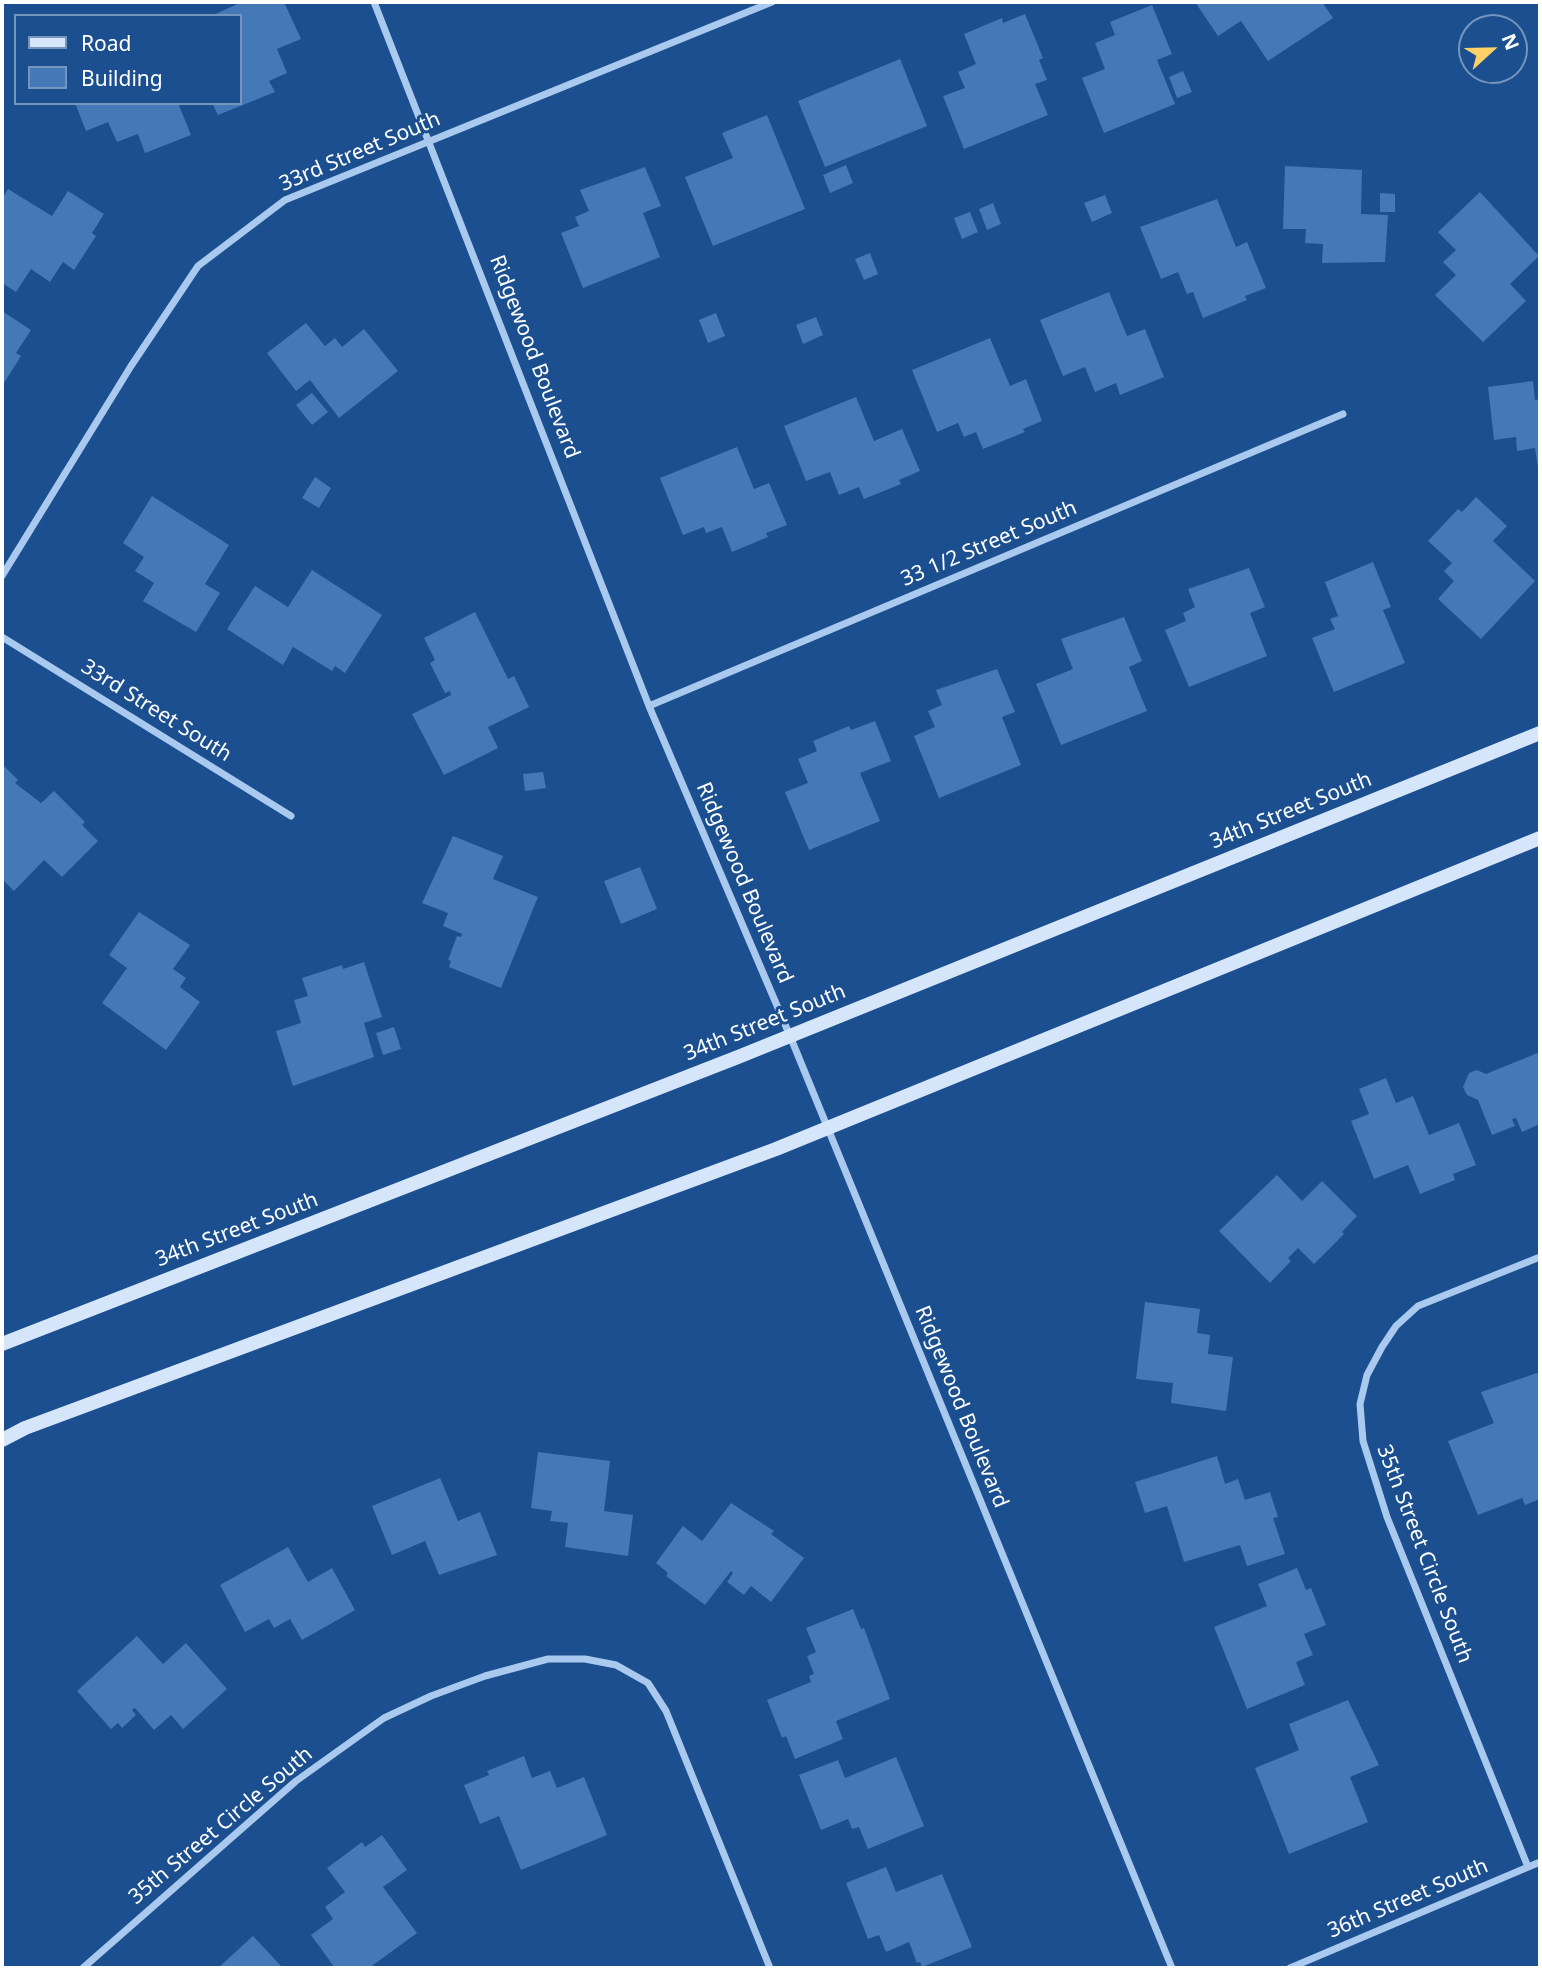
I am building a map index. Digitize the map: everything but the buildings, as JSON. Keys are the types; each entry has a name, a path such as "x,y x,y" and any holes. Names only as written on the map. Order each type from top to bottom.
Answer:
{"main road":[{"name":"34th Street South","path":"2,1344 790,1036 1540,733"},
{"path":"2,1440 25,1428 827,1127 1540,838"}],"street":[{"name":"Ridgewood Boulevard","path":"374,2 431,141 649,706 790,1036 1172,1968"},
{"name":"33rd Street South","path":"2,576 131,366 198,266 285,200 772,2"},
{"name":"33 1/2 Street South","path":"649,706 1343,414"},
{"name":"33rd Street South","path":"2,636 291,816"},
{"name":"35th Street Circle South","path":"1528,1867 1387,1517 1363,1441 1360,1404 1367,1375 1381,1347 1396,1326 1418,1306 1540,1257"},
{"name":"35th Street Circle South","path":"83,1968 296,1782 384,1718 431,1696 485,1676 548,1659 585,1659 616,1665 648,1683 666,1711 770,1968"},
{"name":"36th Street South","path":"1290,1968 1540,1862"}]}
